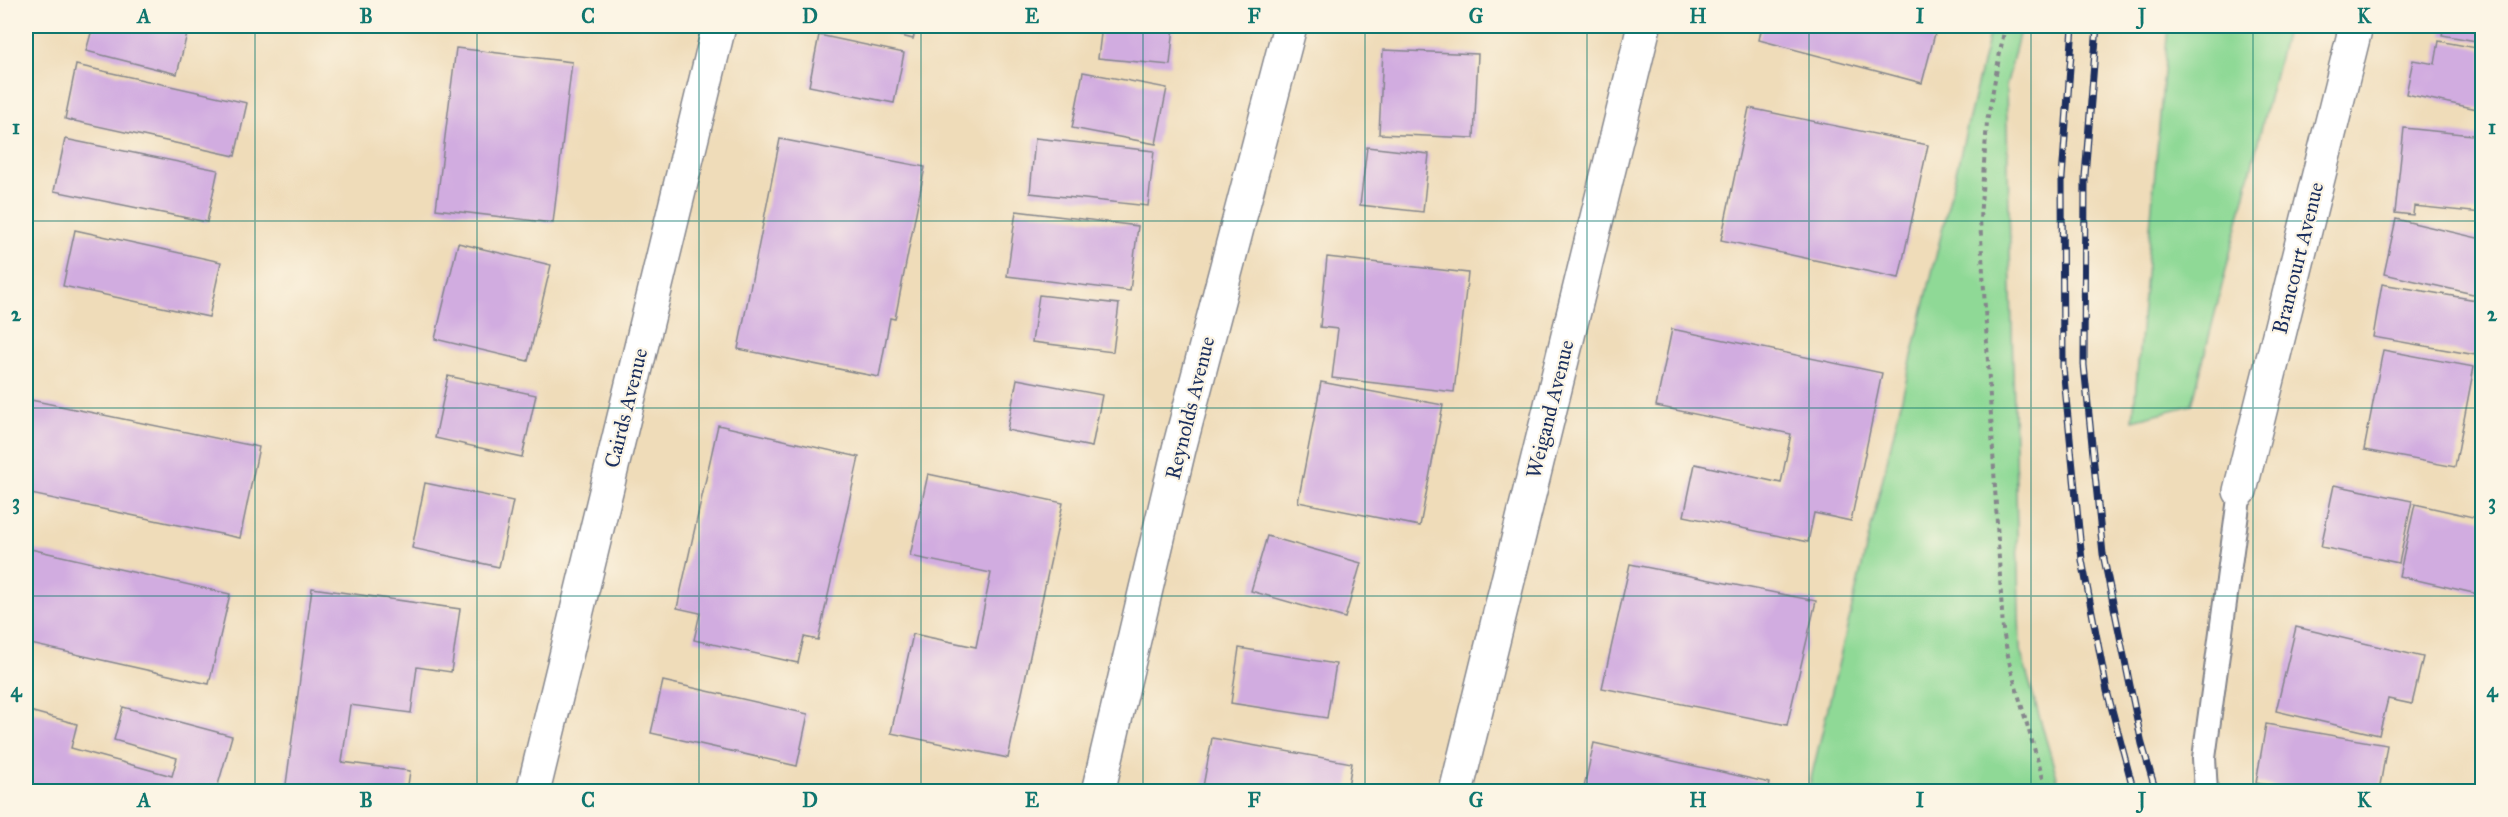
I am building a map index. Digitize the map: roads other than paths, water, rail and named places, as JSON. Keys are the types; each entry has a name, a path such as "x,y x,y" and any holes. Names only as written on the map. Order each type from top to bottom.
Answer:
{"street":[{"name":"Cairds Avenue","path":"533,792 719,26"},
{"name":"Reynolds Avenue","path":"1098,792 1179,449 1290,26"},
{"name":"Weigand Avenue","path":"1456,792 1644,26"},
{"name":"Brancourt Avenue","path":"2240,491 2356,26"}],"lane":[{"path":"2206,792 2204,758 2240,491"}],"railway":[{"path":"2073,26 2062,178 2063,367 2082,560 2107,691 2134,792"},
{"path":"2097,26 2085,176 2084,365 2103,554 2142,744 2156,792"}]}
